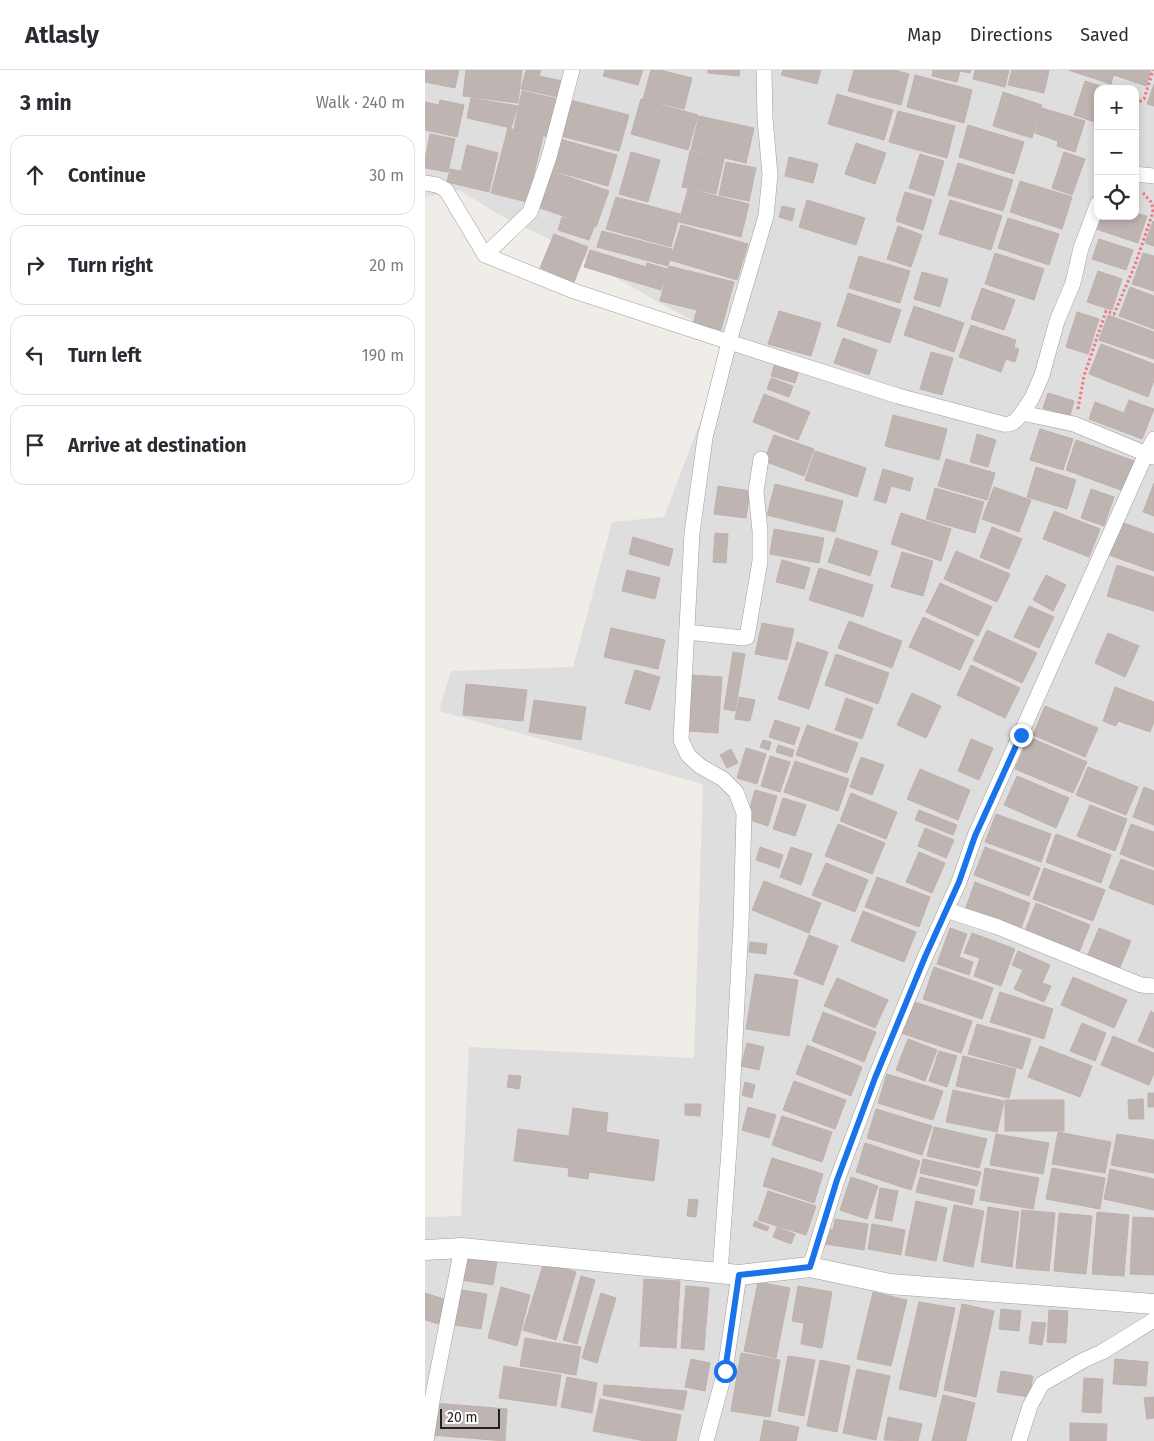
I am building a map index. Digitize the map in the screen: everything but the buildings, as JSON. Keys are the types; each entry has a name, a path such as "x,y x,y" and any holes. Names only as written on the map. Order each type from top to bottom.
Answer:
{"street":[{"path":"485,254 530,212 549,157 571,70"},
{"path":"706,1441 725,1371 729,1274 731,1126 741,924 744,813 736,792 723,779 700,766 688,755 681,740 684,718 692,533 705,438 729,342 766,216 769,196 770,175 763,70"},
{"path":"1139,174 1154,176"},
{"path":"425,183 437,185 447,190 485,254 574,291 898,396 1010,425 1016,421 1032,398 1042,375 1057,321 1073,283 1081,248 1094,214"},
{"path":"1022,413 1074,424 1150,456"},
{"path":"810,1267 837,1180 875,1078 990,802 1150,456 1154,439"},
{"path":"687,632 747,637 760,561 761,532 756,491 761,459"},
{"path":"946,910 998,927 1141,985 1154,986"},
{"path":"426,1441 433,1395 462,1248"},
{"path":"425,1250 462,1248 729,1274 810,1267 890,1284 1154,1304"},
{"path":"1019,1441 1030,1406 1042,1384 1102,1352 1154,1320"}],"path":[{"path":"1139,101 1143,98 1153,70"},
{"path":"1074,424 1084,376 1106,311 1114,314 1135,265 1152,216 1153,202 1141,191"}],"shaded area":[{"path":"425,70 1154,70 1154,1441 425,1441 425,1217 461,1216 469,1047 694,1058 703,784 439,711 451,671 573,667 612,522 664,517 731,340 665,306 560,245 500,215 459,190 426,197 425,201"}],"route":[{"path":"725,1371 739,1275 810,1267 837,1180 875,1078 925,957 959,882 975,836 1021,735"}]}
